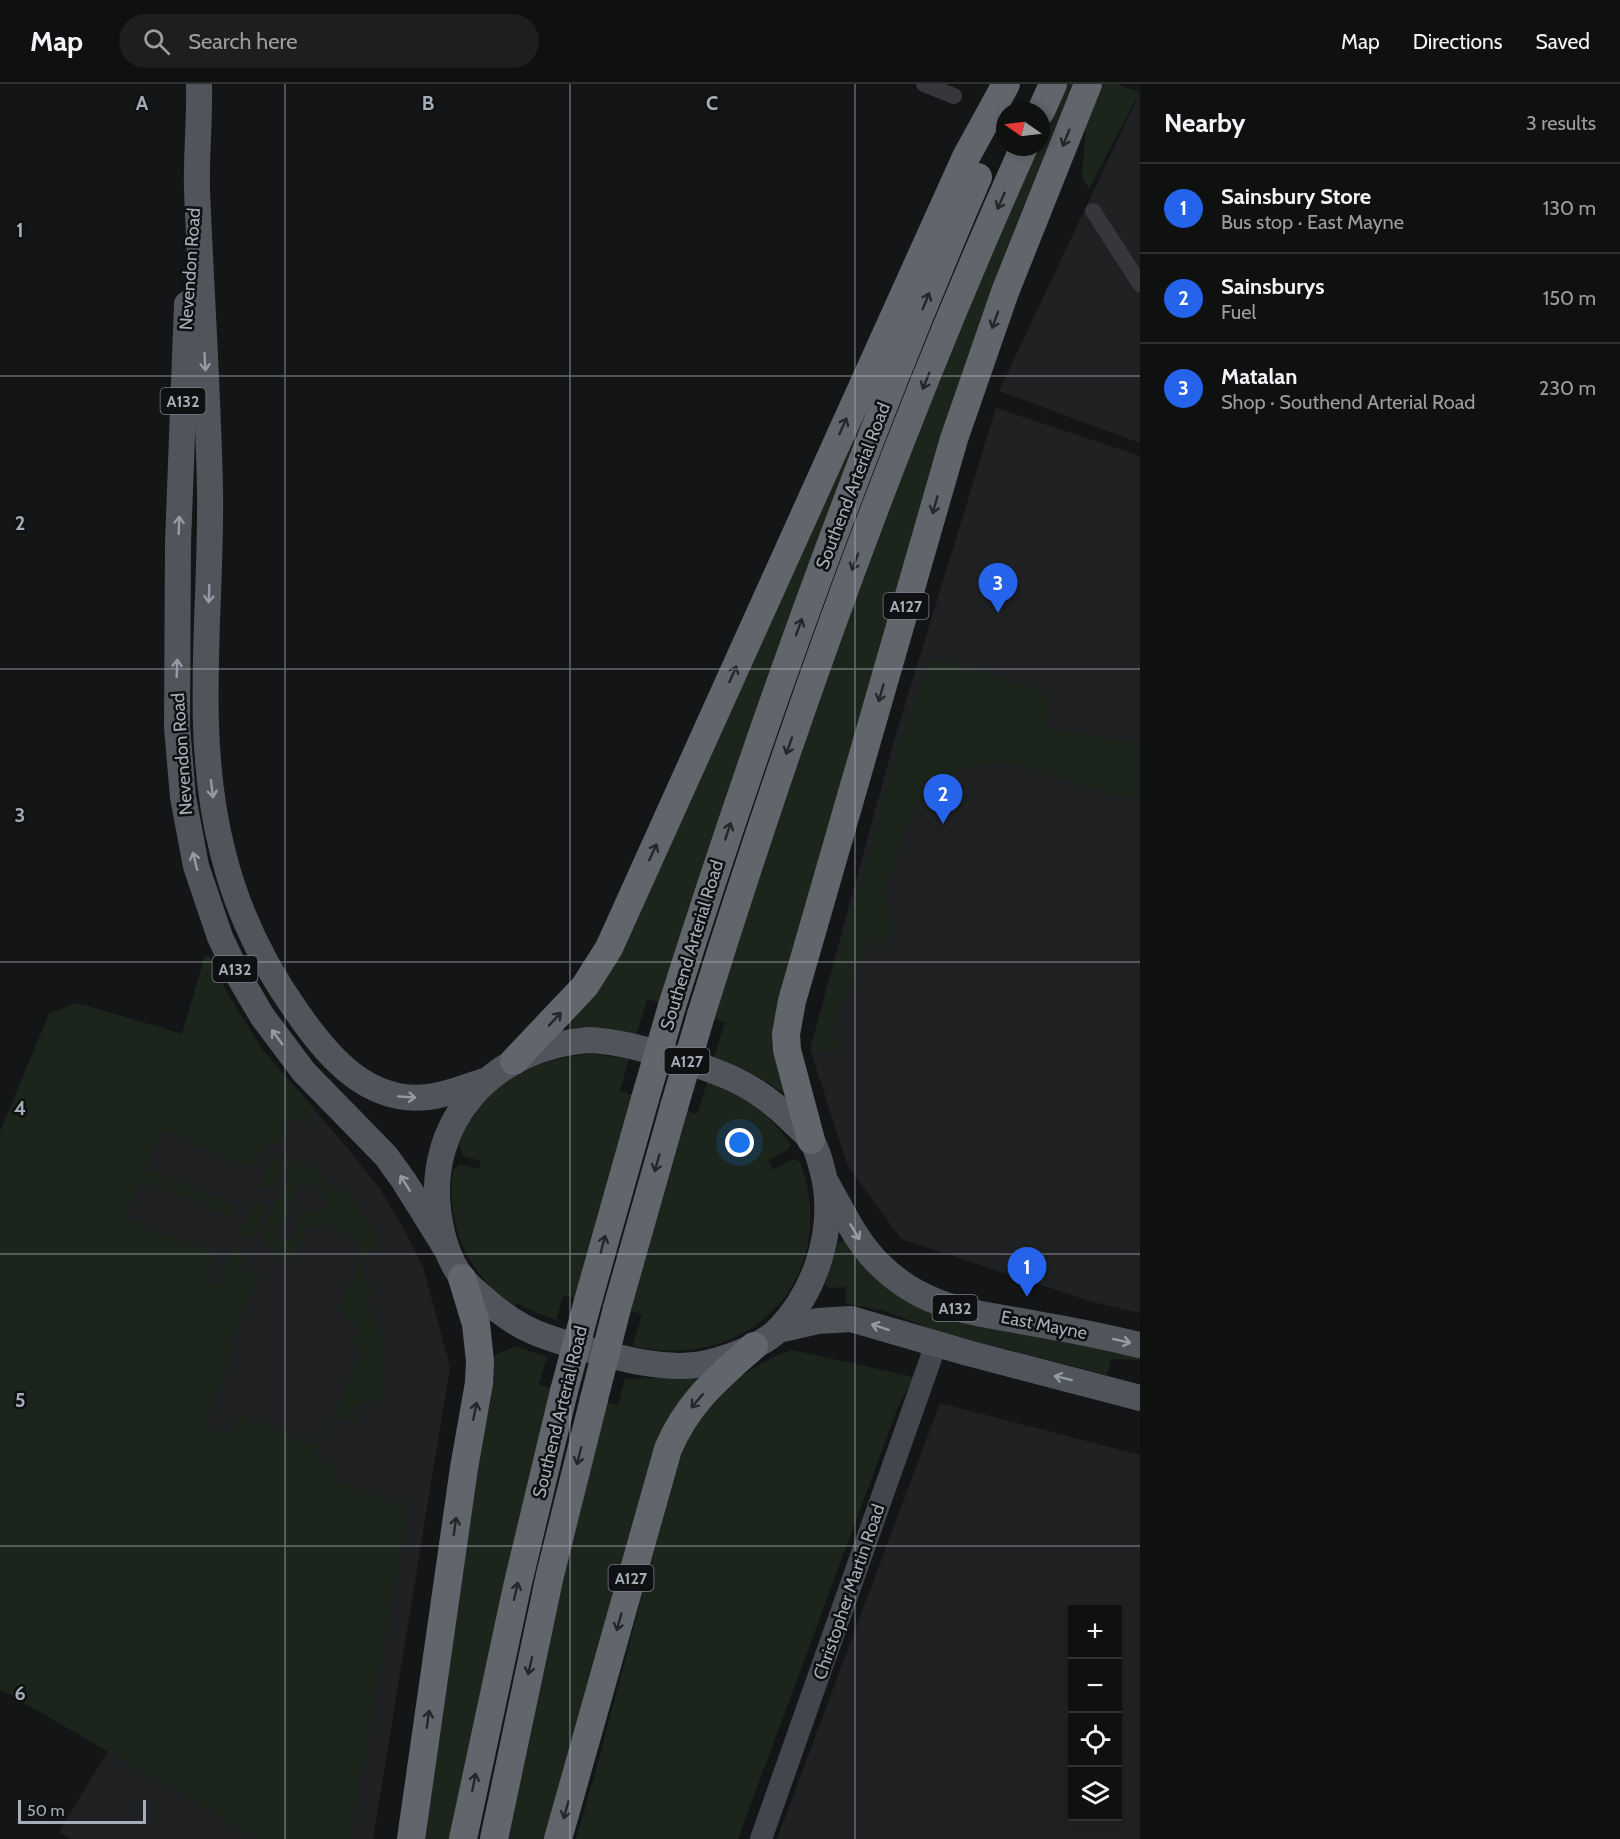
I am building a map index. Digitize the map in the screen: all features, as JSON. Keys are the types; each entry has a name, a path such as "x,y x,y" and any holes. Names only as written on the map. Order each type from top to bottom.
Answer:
{"highway":[{"path":"514,1061 585,986 609,948 966,157 1006,84"},
{"name":"Southend Arterial Road","path":"1011,102 1018,84"},
{"path":"1045,102 1053,84"},
{"name":"A127","path":"811,1140 787,1050 786,1034 792,1001 954,439 1005,291 1088,84"},
{"name":"Southend Arterial Road","path":"463,1839 509,1621 564,1391 672,1006 744,782 837,526 948,246 996,136"},
{"name":"Southend Arterial Road","path":"494,1839 550,1575 594,1399 701,1015 764,818 838,607 927,377 1020,156"},
{"path":"411,1839 461,1489 479,1383 480,1361 476,1324 462,1278"},
{"name":"A127","path":"558,1839 668,1449 677,1428 698,1398 754,1346"}],"main road":[{"name":"Nevendon Road","path":"199,84 197,177 184,370 176,680 180,774 193,855 220,937 238,975 262,1016 304,1072 386,1156 447,1250"},
{"name":"Nevendon Road","path":"197,177 209,436 211,535 207,727 213,801 223,854 255,942 277,983 327,1052 354,1076 380,1092 410,1097 432,1096 484,1081"},
{"name":"A132","path":"778,1330 808,1287 821,1254 826,1223 826,1181 811,1140 780,1109 749,1086 718,1072 637,1047 603,1041 563,1042 514,1061 484,1081 459,1112 445,1142 437,1196 440,1226 447,1250 462,1278 491,1305 513,1323 540,1335 647,1363 680,1366 710,1362 754,1346 778,1330 818,1321 851,1320 1140,1398"},
{"name":"East Mayne","path":"826,1181 856,1234 874,1259 905,1285 925,1298 967,1311 1099,1335 1140,1345"}],"street":[{"path":"924,84 954,96"},
{"path":"1093,211 1140,284"},
{"name":"Christopher Martin Road","path":"761,1839 936,1344"}],"shaded area":[{"path":"1063,84 1078,84 786,990 788,1097 753,1074 714,1057 725,1022 711,1018 886,507 1031,156 1050,156 1050,112"},
{"path":"1103,84 1120,84 1120,86 1140,92 1089,189 1082,177 1086,126"},
{"path":"1140,93 1140,443 999,391"},
{"path":"863,402 865,427 860,427 838,488 664,1004 647,999 637,1034 600,1027 572,1028 569,1023"},
{"path":"996,408 1140,456 1140,1313 1093,1302 901,1239 847,1164 810,1049 896,734"},
{"path":"932,657 1052,693 1048,727 1140,744 1140,798 1115,796 1006,761 964,768 927,784 900,842 887,890 893,933 883,947 870,942 863,951 831,1035 843,1040 842,1045 830,1052 810,1050 868,859 897,749"},
{"path":"208,955 227,993 262,1049 355,1157 380,1189 401,1224 423,1267 450,1367 373,1839 71,1839 59,1832 108,1751 0,1689 0,1132 49,1014 77,1003 182,1034 205,956"},
{"path":"208,955 227,993 262,1049 314,1109 309,1122 291,1118 281,1126 284,1134 282,1141 261,1152 251,1168 161,1130 146,1168 236,1206 231,1217 141,1179 125,1217 215,1255 205,1281 218,1286 233,1248 246,1254 242,1265 260,1273 231,1342 236,1345 204,1427 224,1435 226,1433 232,1435 241,1415 312,1445 316,1437 321,1439 313,1458 338,1469 334,1478 399,1506 410,1500 350,1839 259,1839 0,1689 0,1132 49,1014 77,1003 182,1034 205,956"},
{"path":"593,1054 629,1059 620,1091 636,1096 579,1299 563,1295 556,1320 517,1303 514,1308 484,1280 473,1264 457,1230 453,1211 453,1170 460,1164 479,1169 481,1161 463,1156 459,1143 481,1105 496,1090 512,1078 549,1061"},
{"path":"707,1082 732,1092 754,1106 774,1123 791,1144 789,1149 769,1160 773,1169 794,1159 800,1162 810,1204 808,1243 796,1278 776,1307 748,1330 714,1345 675,1351 633,1346 642,1314 626,1310 683,1110 697,1114"},
{"path":"289,1153 273,1190 260,1185 270,1164"},
{"path":"295,1159 301,1165 304,1162 357,1203 381,1241 368,1252 362,1267 365,1279 374,1290 366,1301 376,1314 380,1334 381,1401 357,1405 354,1414 358,1425 337,1417 329,1437 326,1436 362,1350 352,1345 360,1325 344,1319 346,1313 338,1310 364,1250 352,1235 322,1222 318,1230 308,1226 293,1261 274,1253 280,1236 287,1239 295,1233 303,1211 308,1208 320,1213 326,1209 323,1191 300,1181 272,1247 259,1241"},
{"path":"253,1200 267,1206 253,1239 239,1234"},
{"path":"847,1239 868,1266 1140,1356 1140,1360 1111,1359 1107,1375 940,1332 882,1310 846,1304 845,1287 829,1288 825,1285 838,1243"},
{"path":"515,1346 547,1357 539,1385 555,1389 454,1839 420,1839 464,1531 491,1399 493,1356"},
{"path":"792,1350 914,1377 898,1407 738,1839 576,1839 671,1486 684,1446 703,1415 728,1387 758,1365"},
{"path":"700,1378 548,1839 504,1839 602,1401 618,1405 625,1379"},
{"path":"940,1403 1140,1455 1140,1839 777,1839"}],"place":[{"name":"Matalan","path":"998,613"},
{"name":"Sainsburys","path":"943,824"},
{"name":"Sainsbury Store","path":"1027,1297"}]}
